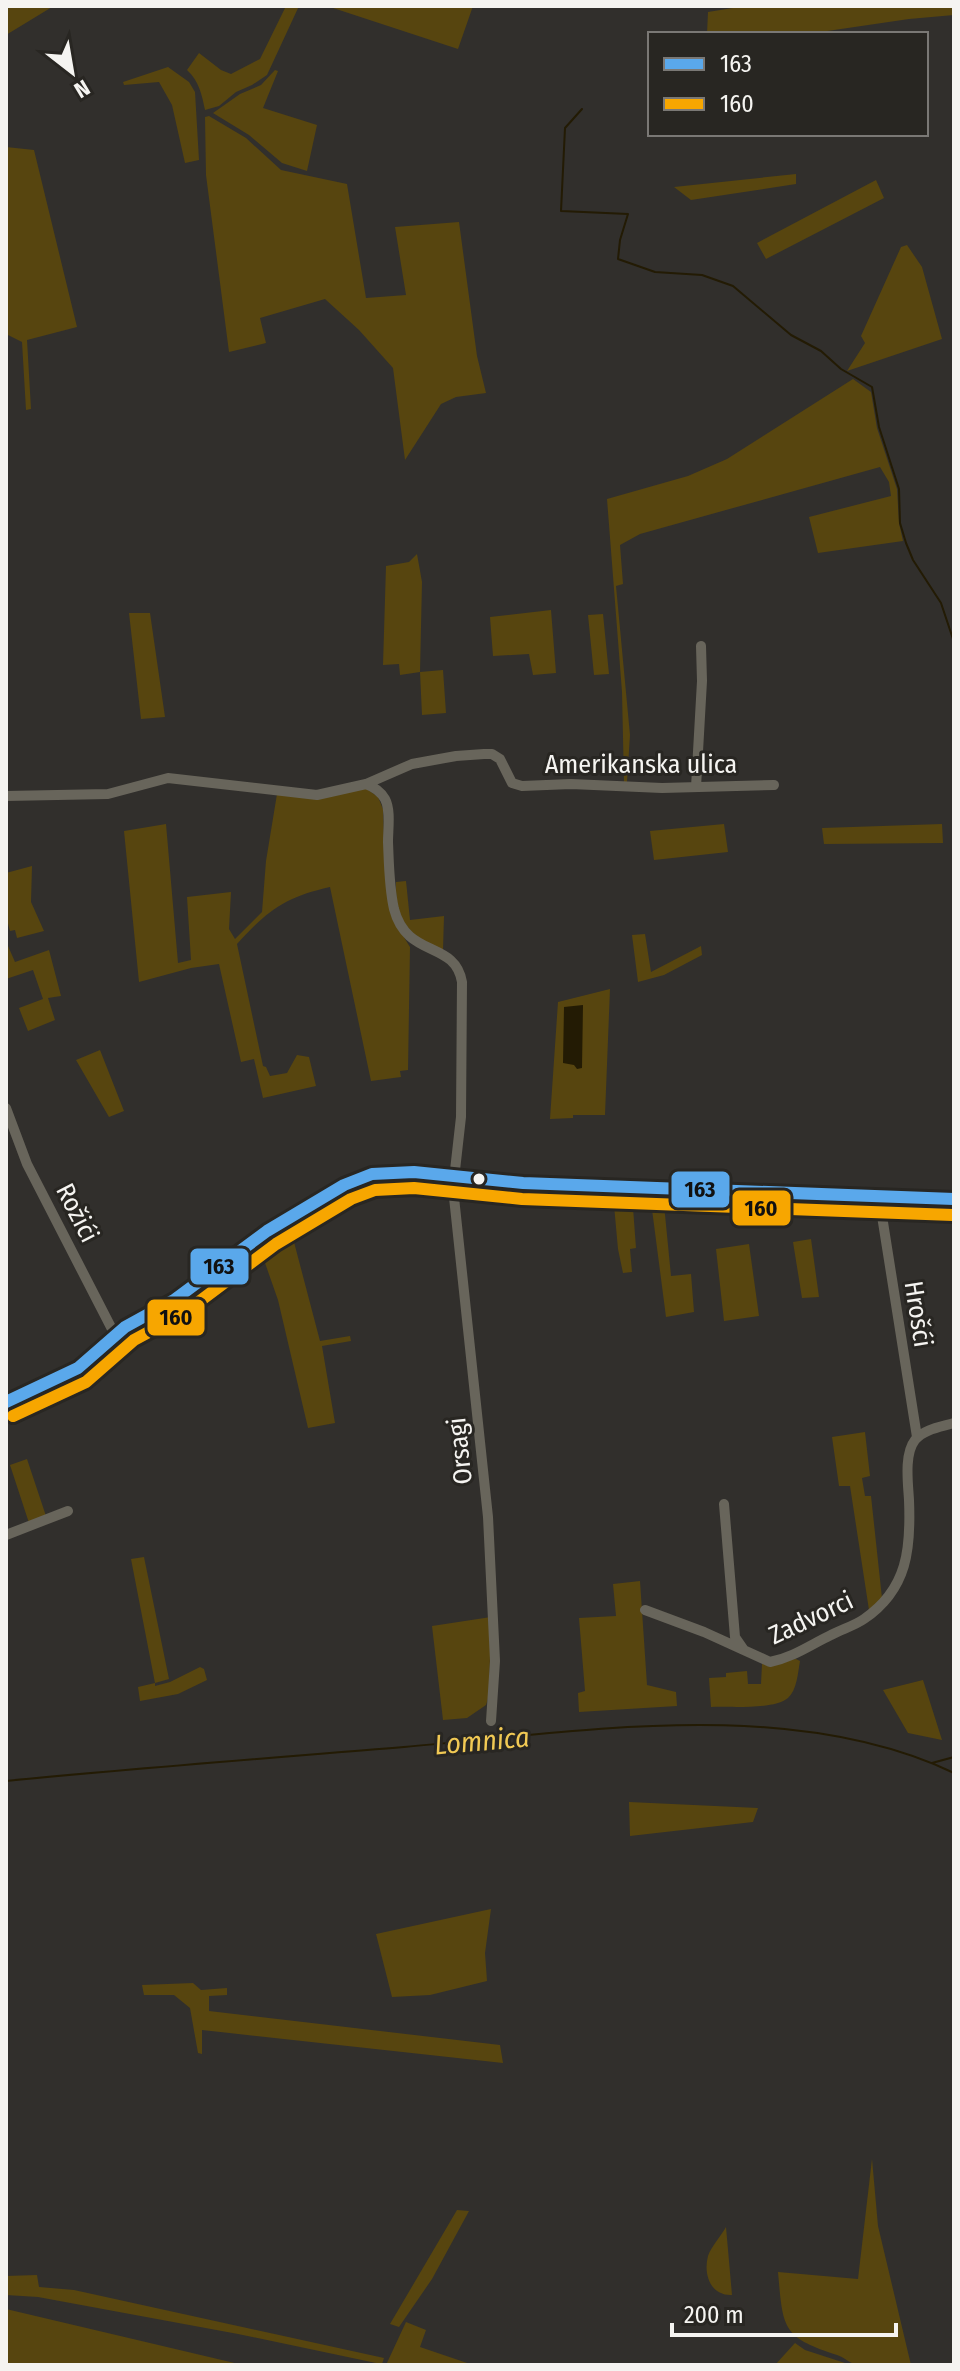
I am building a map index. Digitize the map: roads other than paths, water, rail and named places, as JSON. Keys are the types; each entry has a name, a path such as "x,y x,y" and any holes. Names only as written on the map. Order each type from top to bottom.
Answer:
{"main road":[{"path":"6,1402 78,1368 115,1335 174,1300 267,1231 355,1180 372,1174 398,1172 523,1183 954,1199"}],"street":[{"path":"696,787 701,646"},
{"name":"Amerikanska ulica","path":"6,796 108,794 168,778 309,795 366,784 396,769 456,756 492,754 500,759 512,783 522,786 774,785"},
{"name":"Orsagi","path":"396,769 389,784 387,805 390,881 395,914 417,944 450,959 461,975 461,1117 454,1177 456,1237 488,1517 495,1646 491,1721"},
{"path":"366,784 381,794 387,805"},
{"name":"Rožići","path":"6,1108 27,1164 115,1335"},
{"name":"Hrošći","path":"879,1197 917,1437"},
{"path":"917,1437 954,1423"},
{"name":"Zadvorci","path":"645,1610 770,1662 799,1654 864,1619 879,1608 891,1593 907,1563 909,1456 917,1437"},
{"path":"724,1504 735,1637 746,1652"},
{"path":"6,1535 68,1511"}],"waterway":[{"path":"582,109 565,128 561,211 628,214 618,259 655,272 702,275 733,286 791,335 821,351 841,369 872,387 879,427 899,489 900,523 906,543 913,560 941,603 954,642"},
{"name":"Lomnica","path":"6,1781 612,1728 683,1725 754,1727 823,1734 890,1749 954,1773"},
{"name":"Lomnica","path":"932,1763 954,1757"}]}
